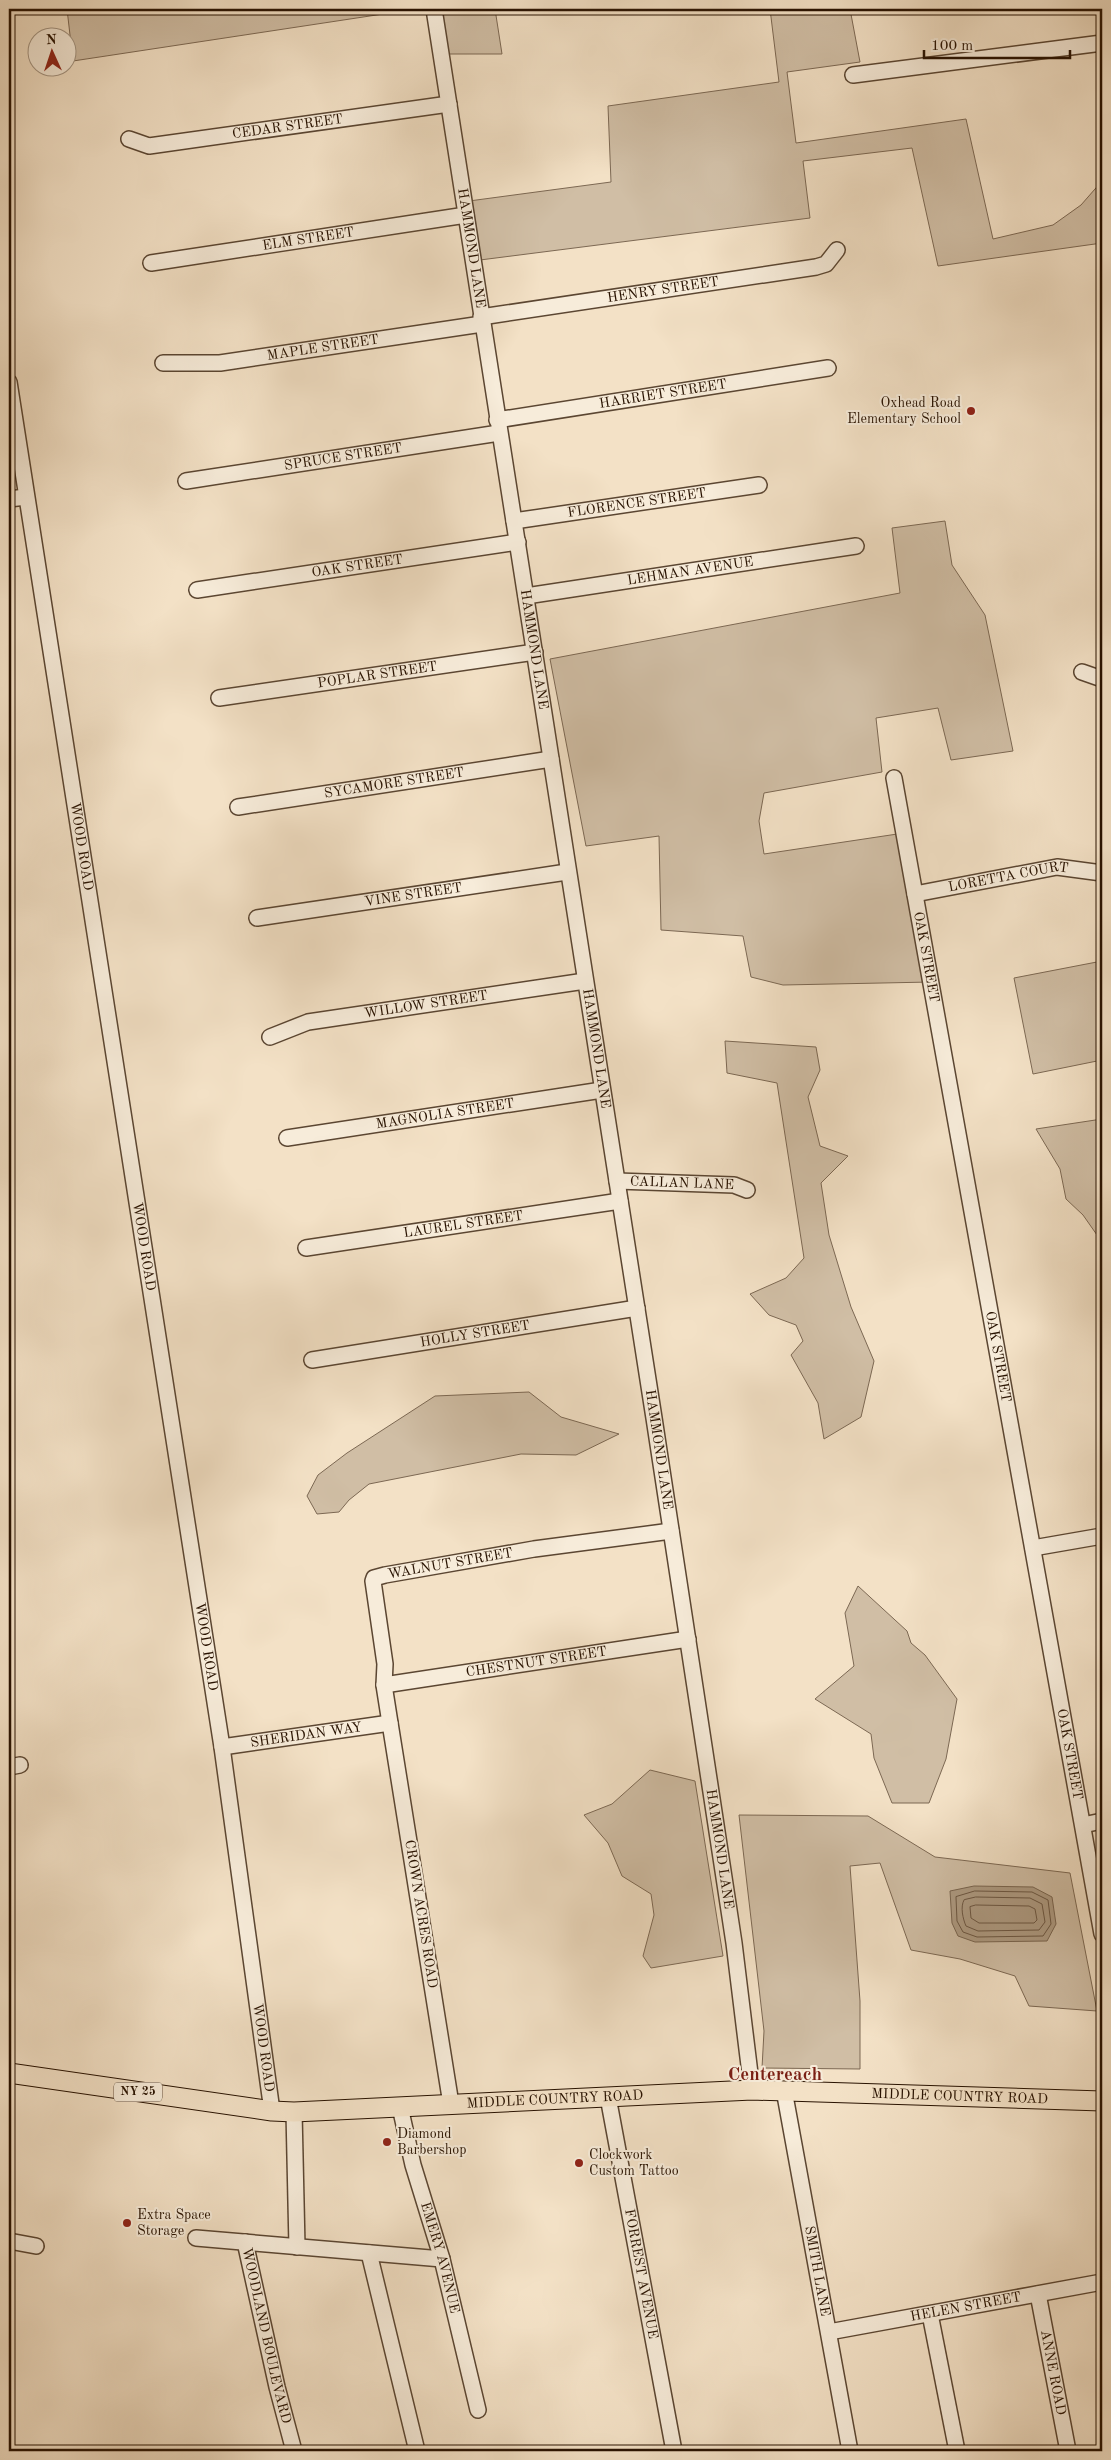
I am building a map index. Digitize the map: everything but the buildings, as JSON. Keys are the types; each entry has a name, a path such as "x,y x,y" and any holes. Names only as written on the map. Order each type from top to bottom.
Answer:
{"main road":[{"name":"MIDDLE COUNTRY ROAD","path":"9,2073 272,2112 752,2090 1102,2101"}],"street":[{"name":"HAMMOND LANE","path":"434,9 535,652 567,872 672,1531 734,1943 752,2090"},
{"path":"853,75 1102,43"},
{"name":"CEDAR STREET","path":"129,139 149,146 449,104"},
{"name":"ELM STREET","path":"151,263 466,215"},
{"name":"HENRY STREET","path":"482,320 816,267 826,264 837,250"},
{"name":"MAPLE STREET","path":"163,363 220,363 482,320"},
{"name":"HARRIET STREET","path":"498,426 828,368"},
{"name":"WOOD ROAD","path":"9,382 222,1747 272,2112"},
{"name":"SPRUCE STREET","path":"186,482 498,426"},
{"name":"FLORENCE STREET","path":"514,521 758,485"},
{"path":"9,499 26,497"},
{"name":"OAK STREET","path":"196,590 518,542"},
{"name":"LEHMAN AVENUE","path":"526,596 856,546"},
{"name":"POPLAR STREET","path":"219,698 535,652"},
{"path":"1082,672 1102,680"},
{"name":"SYCAMORE STREET","path":"238,807 551,759"},
{"name":"OAK STREET","path":"894,778 1102,1934"},
{"name":"LORETTA COURT","path":"915,894 1057,867 1102,873"},
{"name":"VINE STREET","path":"257,918 567,872"},
{"name":"WILLOW STREET","path":"270,1037 308,1022 585,981"},
{"name":"MAGNOLIA STREET","path":"287,1138 602,1090"},
{"name":"CALLAN LANE","path":"617,1181 734,1185 747,1190"},
{"name":"LAUREL STREET","path":"306,1248 620,1202"},
{"name":"HOLLY STREET","path":"312,1360 637,1308"},
{"name":"WALNUT STREET","path":"390,1723 384,1685 385,1664 374,1595 374,1578 534,1549 672,1531"},
{"path":"1033,1548 1102,1536"},
{"name":"CHESTNUT STREET","path":"384,1685 688,1639"},
{"name":"SHERIDAN WAY","path":"222,1747 390,1723"},
{"name":"CROWN ACRES ROAD","path":"390,1723 451,2104"},
{"path":"1083,1825 1102,1821"},
{"name":"SMITH LANE","path":"784,2090 850,2451"},
{"name":"FORREST AVENUE","path":"608,2097 674,2451"},
{"name":"EMERY AVENUE","path":"400,2107 414,2165 442,2259 478,2410"},
{"path":"294,2112 298,2247"},
{"path":"196,2238 245,2242"},
{"path":"9,2241 36,2246"},
{"name":"WOODLAND BOULEVARD","path":"294,2451 276,2387 245,2242 442,2259"},
{"path":"369,2253 417,2451"},
{"name":"HELEN STREET","path":"829,2332 1102,2282"},
{"name":"ANNE ROAD","path":"1038,2294 1068,2451"},
{"path":"930,2314 957,2451"}],"shaded area":[{"path":"67,9 389,9 383,14 78,60 78,28 69,28"},
{"path":"434,9 495,9 502,54 441,54"},
{"path":"770,9 850,9 860,62 787,72 796,143 966,119 993,239 1053,225 1081,205 1102,181 1102,243 938,266 912,148 803,161 810,218 480,260 469,201 611,182 608,106 779,82"},
{"path":"945,521 952,565 985,615 1013,751 951,760 938,708 876,718 882,772 764,793 759,821 764,854 904,833 931,982 783,985 751,977 743,936 661,930 659,836 586,846 550,659 900,593 892,528"},
{"path":"1102,961 1102,1060 1033,1074 1014,978"},
{"path":"725,1041 816,1047 820,1070 808,1097 820,1146 848,1156 821,1183 829,1235 851,1307 874,1361 861,1417 824,1439 818,1403 791,1355 803,1341 796,1325 769,1315 750,1294 786,1278 804,1258 777,1083 727,1073"},
{"path":"1102,1119 1102,1235 1097,1235 1083,1215 1066,1199 1060,1169 1036,1129"},
{"path":"529,1392 561,1417 619,1434 576,1455 521,1454 369,1484 349,1500 339,1512 317,1514 307,1496 318,1475 347,1453 435,1396"},
{"path":"858,1586 907,1631 911,1643 925,1655 957,1699 946,1759 929,1803 892,1803 874,1758 871,1734 815,1699 854,1666 845,1613"},
{"path":"650,1770 695,1781 723,1956 651,1968 643,1956 654,1915 651,1894 622,1876 608,1843 584,1815 612,1804"},
{"path":"739,1815 868,1816 935,1857 1070,1873 1097,2011 1029,2006 1015,1976 960,1959 911,1950 880,1863 850,1866 860,2001 860,2069 762,2068 764,2031"}],"water":[{"path":"974,1886 1033,1887 1052,1897 1056,1924 1047,1941 975,1942 958,1936 952,1923 950,1891"}],"place":[{"name":"Oxhead Road Elementary School","path":"971,411"},
{"name":"Diamond Barbershop","path":"387,2142"},
{"name":"Clockwork Custom Tattoo","path":"579,2163"},
{"name":"Extra Space Storage","path":"127,2223"}],"district":[{"name":"Centereach","path":"775,2075"}]}
